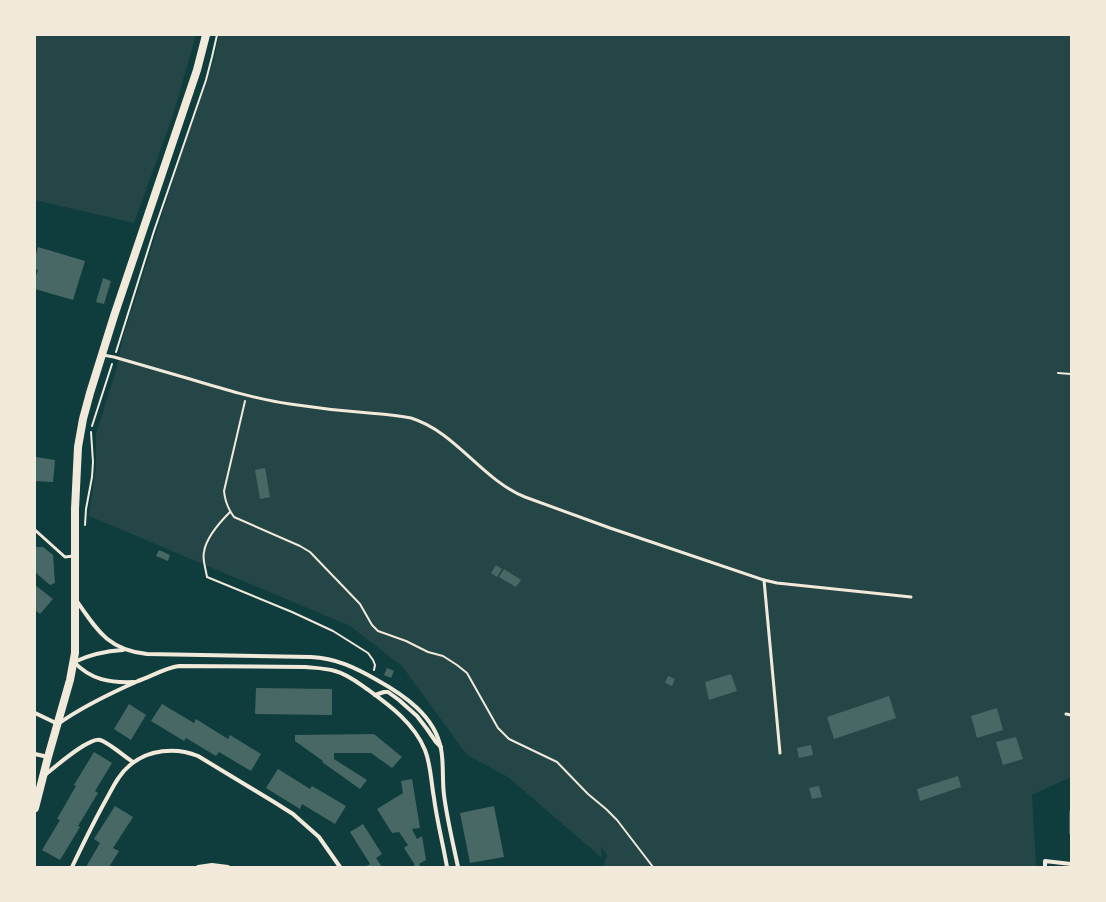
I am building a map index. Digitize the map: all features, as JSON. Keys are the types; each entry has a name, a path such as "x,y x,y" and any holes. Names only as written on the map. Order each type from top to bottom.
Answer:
{"main road":[{"path":"35,808 74,662 76,633 76,477 80,432 90,393 114,316 197,70 206,35"}],"street":[{"path":"75,598 97,630 112,643 126,650 147,654 329,658 342,662 397,691 416,707 431,725 438,737 441,748 444,795 458,867"},
{"path":"126,650 104,652 85,657 74,662 87,674 105,680 119,682 138,681"},
{"path":"35,712 58,724 88,705 118,690 165,670 182,665 305,667 335,671 349,677 395,710 416,733 425,749 429,763 434,802 447,867"},
{"path":"375,695 388,692 399,700 417,716 441,748"},
{"path":"43,776 84,745 95,740 102,741 133,762"},
{"path":"72,867 88,832 123,772 133,762 153,753 174,750 198,756 293,814 326,846 340,867"},
{"path":"35,754 48,757"},
{"path":"1045,867 1045,861 1071,864"},
{"path":"198,867 212,865 228,867"}],"lane":[{"path":"102,355 114,357 246,396 289,404 410,418 426,424 444,435 496,481 513,493 610,528 764,580 777,583 911,597"},
{"path":"35,530 65,557 75,556"},
{"path":"764,580 780,753"},
{"path":"1066,714 1071,715"}],"path":[{"path":"85,532 86,509 94,462 91,434 92,428 154,231 206,80 217,35"},
{"path":"1058,373 1071,374"},
{"path":"246,396 224,491 225,500 234,517 300,546 310,552 360,604 372,625 378,631 406,641 428,652 443,656 457,664 468,673 498,728 509,739 557,762 588,794 617,820 653,867"},
{"path":"230,512 222,520 208,540 203,553 207,577 292,612 333,631 368,653 375,665 372,677"}],"shaded area":[{"path":"35,35 196,35 172,118 134,223 35,200"},
{"path":"219,35 1071,35 1071,777 1032,795 1036,867 603,867 607,855 601,847 602,858 508,777 467,755 402,666 350,626 89,516 96,467 96,434 117,367 123,337 177,168 213,63"}],"building":[{"path":"38,247 85,261 73,300 35,289 35,278 38,270 35,269 35,258"},
{"path":"103,278 111,281 104,304 96,302"},
{"path":"36,457 55,460 53,482 35,481"},
{"path":"265,468 270,497 260,499 255,470"},
{"path":"35,547 43,547 53,555 55,583 50,585 35,572"},
{"path":"159,550 170,555 168,561 156,556"},
{"path":"496,565 502,569 497,577 491,573"},
{"path":"504,569 521,580 516,587 499,577"},
{"path":"35,585 53,599 40,614 35,610"},
{"path":"387,668 394,671 391,678 384,675"},
{"path":"731,674 737,691 709,700 705,682"},
{"path":"668,676 675,679 672,686 665,683"},
{"path":"256,688 332,689 332,715 255,714"},
{"path":"889,696 896,718 834,739 827,717"},
{"path":"129,704 146,715 131,740 114,729"},
{"path":"162,704 194,723 196,719 228,739 230,735 261,754 251,771 219,752 216,756 186,738 184,741 151,721"},
{"path":"997,708 1003,730 977,738 971,716"},
{"path":"374,734 402,757 392,768 371,753 334,753 334,759 367,780 360,789 295,741 295,735"},
{"path":"1016,737 1023,759 1003,765 996,742"},
{"path":"811,745 813,755 799,758 797,748"},
{"path":"94,752 112,763 95,791 98,793 78,826 80,827 60,860 42,850 60,820 57,819 76,786 74,785"},
{"path":"278,769 310,789 312,786 346,806 335,824 302,804 300,809 266,788"},
{"path":"958,776 961,787 920,801 917,789"},
{"path":"412,779 420,828 412,829 417,839 422,836 426,860 419,864 421,867 411,867 415,865 404,848 408,845 399,832 392,833 377,809 403,793 401,781"},
{"path":"819,786 822,797 812,799 809,788"},
{"path":"115,806 133,817 113,848 119,851 109,867 86,867 100,843 94,839"},
{"path":"494,806 504,857 470,863 460,813"},
{"path":"1069,811 1071,811 1071,834 1069,834"},
{"path":"363,824 382,854 376,858 382,867 365,867 370,864 350,832"}]}
